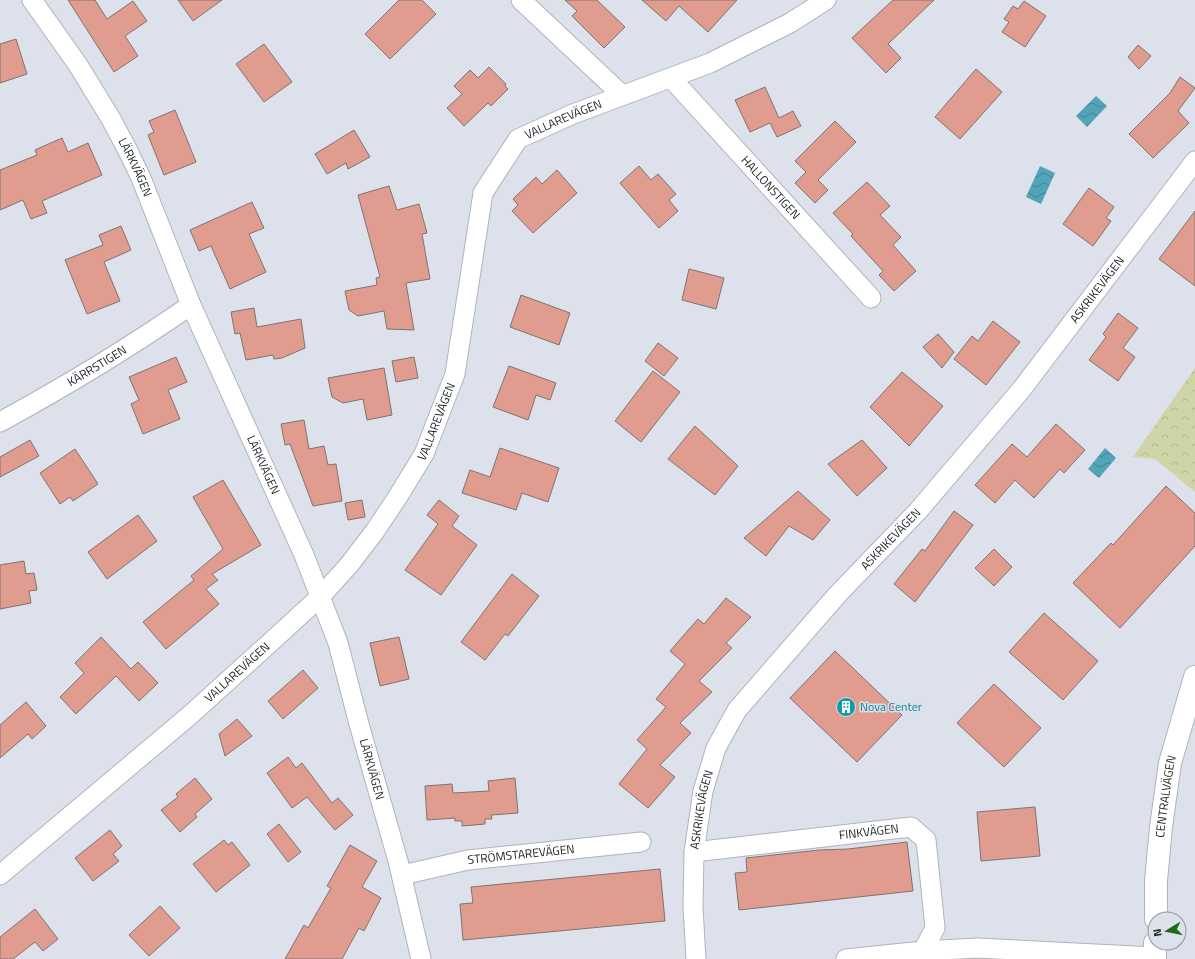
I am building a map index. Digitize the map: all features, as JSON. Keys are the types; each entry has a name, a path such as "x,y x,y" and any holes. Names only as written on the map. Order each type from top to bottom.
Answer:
{"street":[{"name":"LÄRKVÄGEN","path":"32,0 78,65 111,118 128,151 141,178 191,305 292,527 321,596 338,644 402,875 421,959"},
{"path":"521,0 622,95"},
{"name":"VALLAREVÄGEN","path":"0,875 189,716 321,596 349,565 370,537 397,498 424,454 455,374 483,193 518,139 574,114 622,95 710,63 790,23 826,0"},
{"name":"HALLONSTIGEN","path":"670,78 871,298"},
{"name":"ASKRIKEVÄGEN","path":"696,959 693,907 694,852 705,784 716,748 737,710 838,594 918,511 1021,390 1195,161"},
{"name":"KÄRRSTIGEN","path":"0,422 84,375 143,338 191,305"},
{"name":"CENTRALVÄGEN","path":"1156,911 1156,881 1161,827 1170,763 1195,677"},
{"name":"FINKVÄGEN","path":"694,852 911,827 926,840 935,928 923,955"},
{"name":"STRÖMSTAREVÄGEN","path":"402,875 468,860 641,842"},
{"path":"850,959 923,955 977,948 1155,953"}],"green space":[{"path":"1195,368 1195,492 1155,459 1133,457"}],"water":[{"path":"1096,96 1107,106 1087,127 1076,116"},
{"path":"1040,166 1055,173 1041,204 1026,197"},
{"path":"1105,448 1116,458 1099,478 1088,469"}],"building":[{"path":"68,0 95,0 107,19 133,1 147,21 125,36 138,56 114,72"},
{"path":"178,0 222,0 193,21"},
{"path":"399,0 422,0 436,14 390,59 365,34"},
{"path":"565,0 597,0 625,27 604,48 572,16 577,11"},
{"path":"642,0 737,0 708,32 679,6 666,21"},
{"path":"893,0 934,0 888,44 901,58 886,73 852,38"},
{"path":"1024,1 1046,16 1025,47 1002,32 1009,22 1004,19 1013,6 1018,9"},
{"path":"16,39 27,74 0,83 0,44"},
{"path":"264,44 292,82 264,102 236,64"},
{"path":"1138,45 1151,56 1139,69 1128,57"},
{"path":"489,67 506,84 505,86 508,89 491,106 488,103 464,126 447,108 462,94 454,86 470,70 478,78"},
{"path":"976,69 1002,92 960,139 935,117"},
{"path":"1180,77 1195,88 1178,111 1189,123 1153,158 1129,134 1170,93"},
{"path":"765,87 779,118 793,111 801,126 777,137 770,123 750,132 735,100"},
{"path":"175,110 196,162 164,175 148,135 154,132 149,121"},
{"path":"835,121 856,142 818,180 828,190 815,203 795,183 806,172 795,161"},
{"path":"354,130 370,157 348,169 346,163 327,174 315,154"},
{"path":"62,138 68,152 88,143 102,175 42,201 47,213 31,219 23,200 0,210 0,170 37,155 35,150"},
{"path":"639,166 651,180 658,174 676,194 669,200 678,211 659,228 620,183"},
{"path":"557,170 577,193 533,233 512,211 518,205 513,199 536,177 542,184"},
{"path":"867,182 890,206 880,215 901,237 893,245 916,271 894,291 879,275 883,271 851,236 853,234 833,213"},
{"path":"389,186 397,210 419,204 427,233 422,234 430,279 406,283 414,330 387,329 384,311 358,316 349,310 345,291 377,285 376,278 380,277 358,195"},
{"path":"1089,188 1114,207 1106,218 1111,221 1093,246 1063,224"},
{"path":"252,202 264,228 249,234 266,272 230,289 211,246 199,251 190,230"},
{"path":"1195,211 1195,286 1159,259"},
{"path":"121,226 131,250 104,262 120,301 87,314 65,260 103,245 99,235"},
{"path":"689,269 724,278 716,309 682,300"},
{"path":"521,295 570,313 559,345 510,327"},
{"path":"254,308 257,327 301,319 305,348 282,358 274,359 273,355 246,360 240,333 235,334 231,312"},
{"path":"1118,313 1138,328 1123,348 1135,357 1118,381 1089,360 1106,337 1103,334"},
{"path":"993,321 1020,342 986,385 954,359 972,336 978,341"},
{"path":"938,334 954,352 942,368 923,347"},
{"path":"658,343 678,358 664,376 645,361"},
{"path":"176,357 187,382 168,390 180,419 143,434 131,404 139,400 129,377"},
{"path":"414,357 418,378 396,382 392,361"},
{"path":"509,366 556,383 550,400 536,395 528,420 493,407"},
{"path":"384,368 392,415 367,420 363,399 343,403 332,397 328,378"},
{"path":"653,371 680,392 641,442 615,421"},
{"path":"902,372 943,406 909,446 870,407"},
{"path":"304,420 309,449 324,446 328,465 336,464 342,501 313,506 290,444 285,445 281,424"},
{"path":"1056,424 1085,450 1064,473 1060,469 1034,498 1015,480 995,503 975,485 1012,444 1027,457"},
{"path":"695,426 738,466 715,495 668,459"},
{"path":"30,440 39,456 0,477 0,457"},
{"path":"862,440 887,468 857,496 828,464"},
{"path":"500,448 559,468 548,502 522,493 516,510 462,493 470,470 490,477"},
{"path":"75,449 98,484 73,501 70,497 60,504 40,473"},
{"path":"223,480 261,545 212,574 218,580 206,589 219,604 166,649 143,622 194,580 191,576 223,549 193,497"},
{"path":"1166,486 1195,513 1195,546 1120,628 1073,583 1111,543 1113,545"},
{"path":"798,491 830,520 813,540 789,526 766,556 744,538"},
{"path":"362,500 365,517 348,520 345,503"},
{"path":"439,500 459,516 452,526 477,545 441,595 405,570 438,524 427,515"},
{"path":"954,511 973,525 915,602 894,584 922,549 925,551"},
{"path":"138,515 157,541 107,579 88,552"},
{"path":"994,549 1012,567 994,586 975,568"},
{"path":"24,561 26,574 34,573 37,590 29,591 31,603 0,609 0,565"},
{"path":"512,574 539,596 508,636 505,634 485,660 461,642"},
{"path":"726,598 751,617 726,643 732,648 699,681 712,692 680,723 691,733 660,765 675,777 648,808 619,784 647,749 637,740 666,707 656,699 685,664 670,651 698,619 704,624"},
{"path":"1044,613 1098,661 1063,700 1009,652"},
{"path":"101,637 131,669 138,662 158,683 139,701 116,676 76,714 60,697 84,673 75,663"},
{"path":"399,637 409,679 380,686 370,643"},
{"name":"Nova Center","path":"835,651 902,715 857,762 790,698"},
{"path":"303,670 318,688 283,719 268,701"},
{"path":"994,684 1041,728 1004,767 957,723"},
{"path":"26,702 46,726 32,739 28,734 0,758 0,725"},
{"path":"237,719 252,736 225,756 219,734"},
{"path":"288,757 296,768 302,763 332,803 338,798 353,815 335,830 307,797 292,808 267,773"},
{"path":"195,778 212,799 195,814 197,817 180,832 161,810 178,797 176,794"},
{"path":"515,778 518,813 491,815 492,819 485,819 485,824 462,826 462,821 455,821 455,818 427,820 425,786 452,784 453,793 489,791 488,781"},
{"path":"1035,807 1040,856 981,861 977,812"},
{"path":"279,824 301,852 288,862 267,834"},
{"path":"110,830 122,846 113,854 119,861 93,881 75,858"},
{"path":"224,840 228,845 232,842 250,865 216,892 193,864"},
{"path":"907,842 913,891 739,910 735,873 747,872 746,858"},
{"path":"350,845 377,861 362,887 381,898 364,931 359,928 342,959 285,959 304,925 308,928 331,888 327,886"},
{"path":"660,869 665,921 463,940 460,904 473,903 471,887"},
{"path":"160,906 180,928 149,956 129,935"},
{"path":"35,909 58,939 43,951 35,942 13,959 0,959 0,937"}],"place":[{"name":"Nova Center","path":"846,707"}]}
